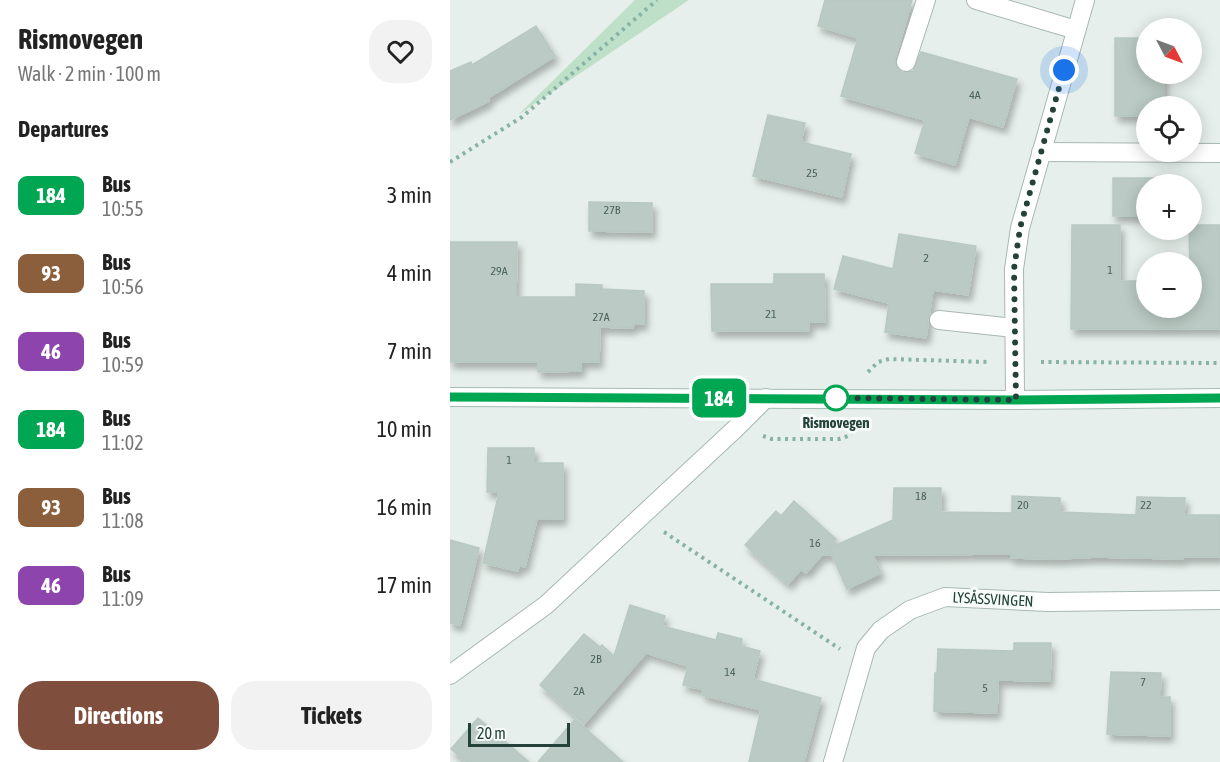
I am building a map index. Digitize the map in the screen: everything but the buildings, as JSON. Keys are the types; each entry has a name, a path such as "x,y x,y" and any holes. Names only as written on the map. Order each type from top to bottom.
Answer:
{"street":[{"path":"906,62 926,0"},
{"path":"976,0 1076,30"},
{"path":"1016,400 1014,269 1020,228 1085,0"},
{"path":"1041,152 1220,153"},
{"path":"939,320 1014,328"},
{"path":"450,397 1016,400 1220,398"},
{"path":"450,675 546,605 766,398"},
{"name":"LYSÅSSVINGEN","path":"833,762 866,648 881,630 910,610 945,597 1048,602 1220,600"}],"path":[{"path":"450,162 522,117 657,0"},
{"path":"641,517 860,663"}],"green space":[{"path":"635,0 689,0 518,115"}],"bus line":[{"name":"184","path":"450,397 1016,400 1220,398"}],"place":[{"name":"Rismovegen","path":"836,398"}],"route":[{"path":"836,398 1016,400 1014,269 1020,228 1064,70"}]}
